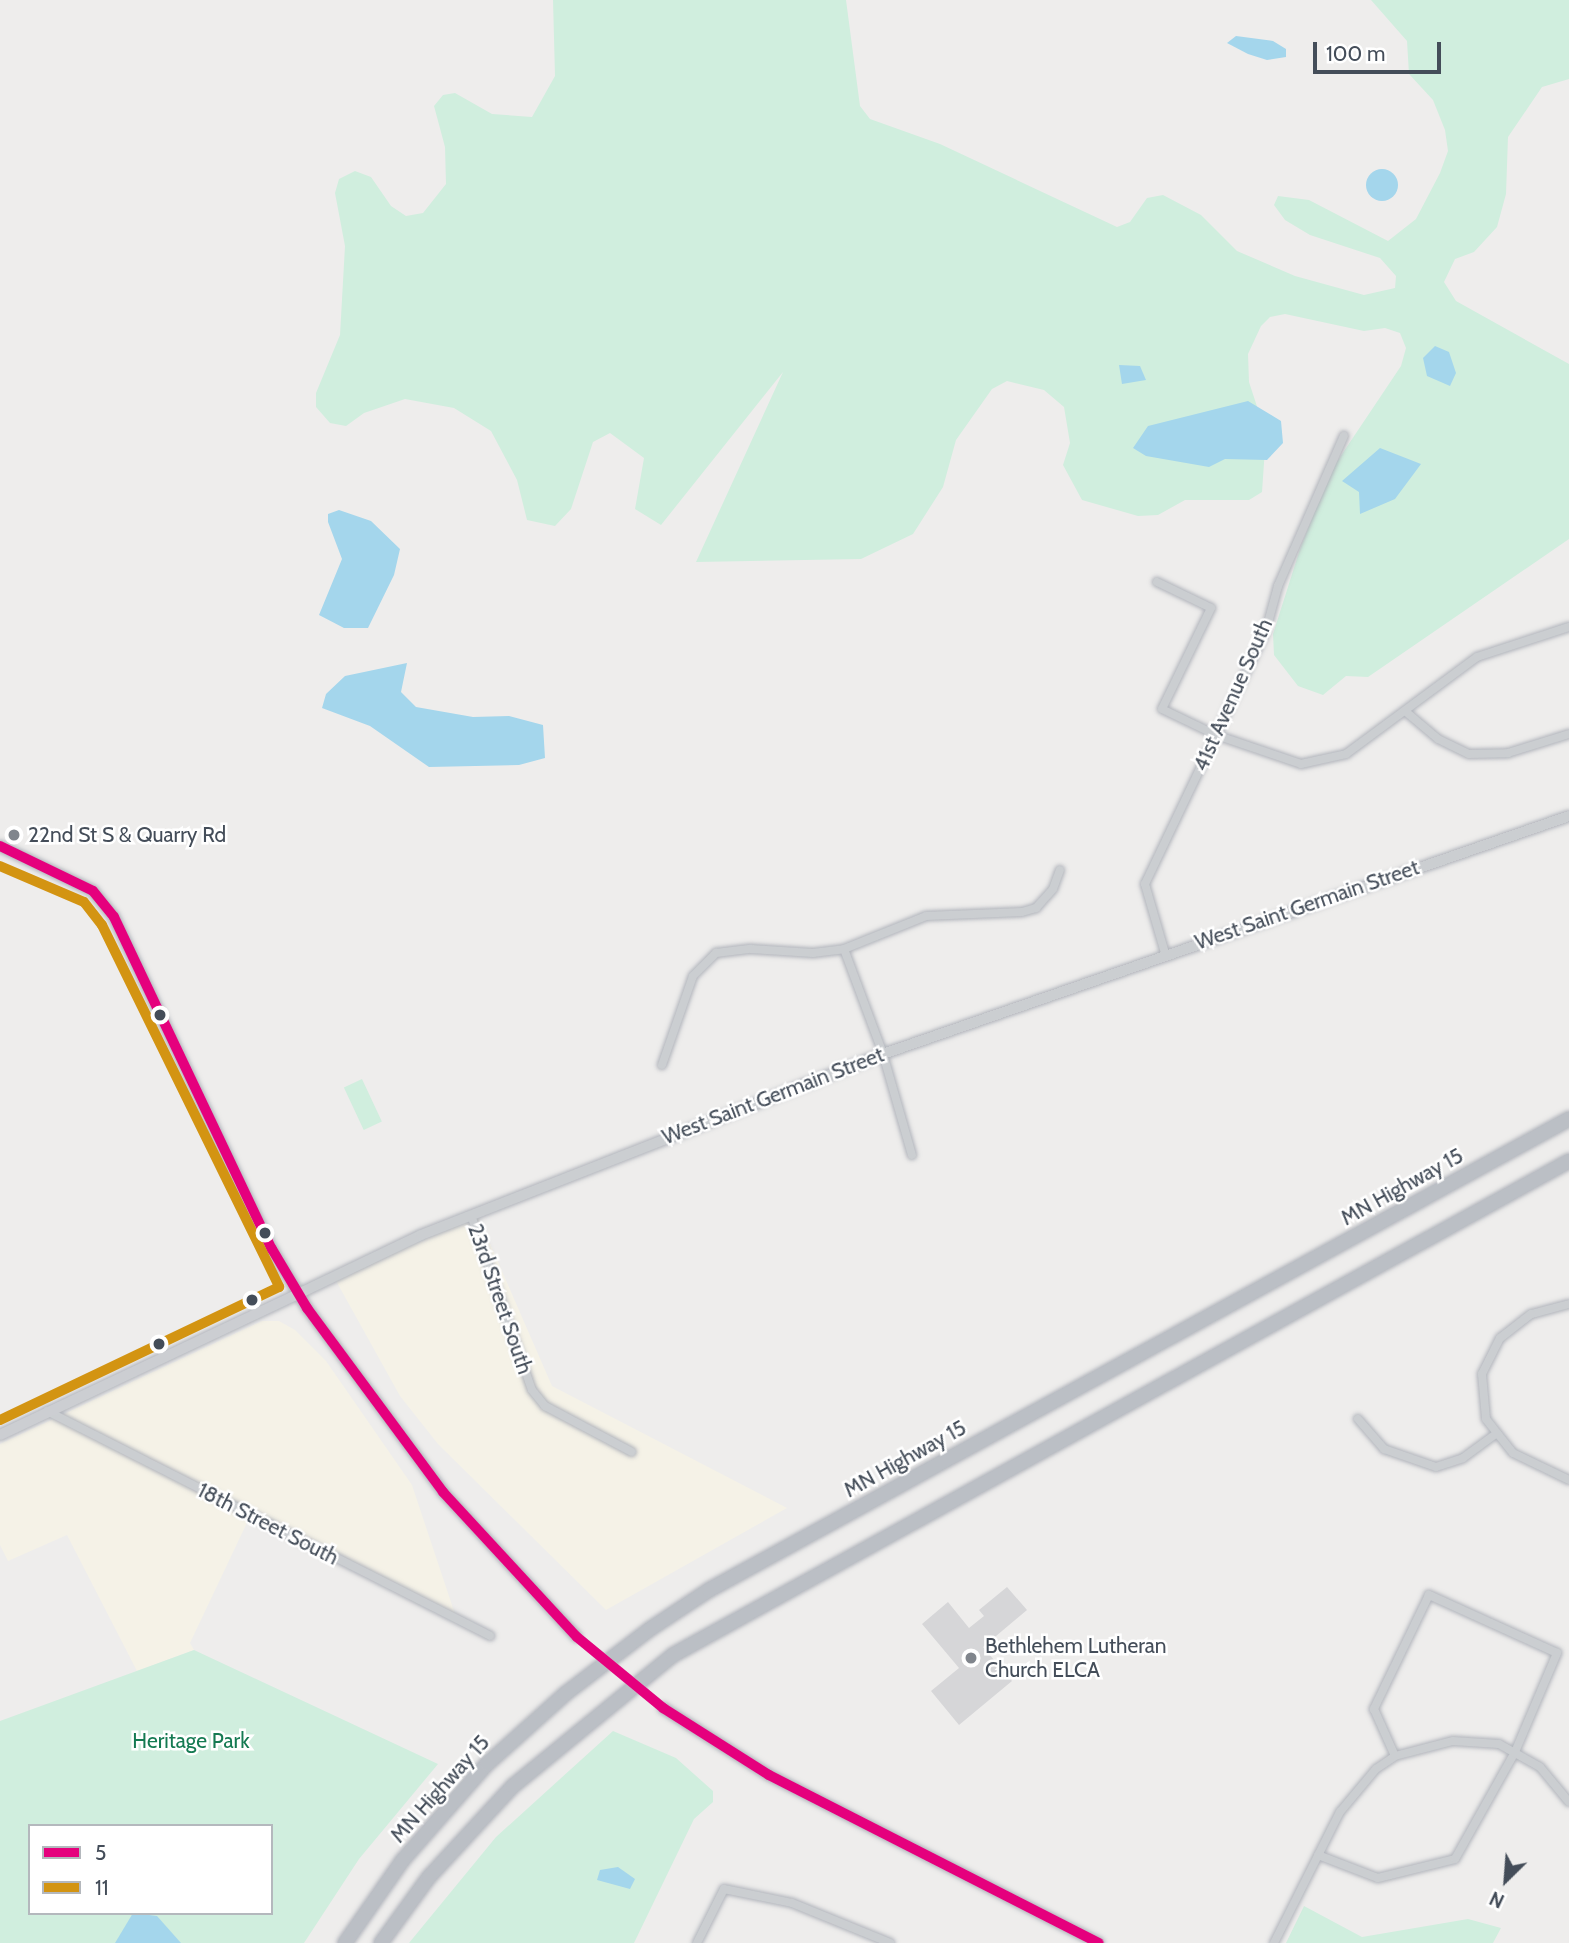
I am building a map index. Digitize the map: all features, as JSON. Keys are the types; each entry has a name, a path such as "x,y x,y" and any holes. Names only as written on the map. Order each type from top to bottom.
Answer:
{"highway":[{"name":"MN Highway 15","path":"345,1943 402,1861 487,1764 565,1694 650,1629 709,1590 1569,1119"},
{"path":"381,1943 429,1877 513,1786 673,1655 1569,1161"}],"main road":[{"name":"West Saint Germain Street","path":"0,1435 298,1294"}],"street":[{"name":"41st Avenue South","path":"1166,953 1145,884 1266,629 1278,586 1344,436"},
{"path":"1157,582 1211,608 1162,709 1216,735 1301,764 1346,754 1477,657 1569,627"},
{"path":"1405,711 1438,739 1469,754 1508,753 1569,734"},
{"name":"West Saint Germain Street","path":"298,1294 471,1215 883,1054 1166,953 1569,816"},
{"path":"1,848 93,891 114,917 298,1294 443,1492 577,1637 663,1708 769,1775 1100,1943"},
{"path":"662,1065 693,976 716,953 844,949 926,916 1036,908 1053,889 1060,870"},
{"path":"844,949 883,1054 912,1155"},
{"name":"23rd Street South","path":"471,1215 532,1390 545,1406 632,1452"},
{"path":"1569,1304 1531,1314 1500,1338 1482,1374 1486,1419 1513,1453 1569,1480"},
{"name":"18th Street South","path":"47,1411 490,1636"},
{"path":"1358,1419 1384,1449 1436,1466 1463,1458 1497,1433"},
{"path":"1318,1855 1378,1878 1455,1859 1515,1752 1557,1653 1429,1595 1374,1709 1395,1756"},
{"path":"1274,1943 1318,1855 1357,1788 1395,1756 1453,1741 1499,1744 1540,1767 1569,1802"},
{"path":"697,1943 724,1889 792,1903 890,1943"}],"shaded area":[{"path":"478,1216 552,1386 787,1508 606,1610 438,1444 400,1396 335,1279"},
{"path":"262,1321 279,1321 295,1330 326,1361 412,1485 455,1614 253,1510 190,1643 194,1650 137,1671 67,1535 8,1561 0,1545 0,1444"}],"green space":[{"path":"553,0 846,0 860,106 870,119 940,144 1117,227 1130,222 1147,198 1163,195 1201,215 1237,251 1295,276 1364,295 1395,288 1396,276 1380,258 1310,235 1285,220 1274,205 1278,196 1309,200 1388,241 1416,219 1440,173 1448,151 1445,130 1433,100 1409,74 1407,41 1371,0 1569,0 1569,79 1542,87 1508,137 1506,194 1497,227 1474,252 1455,259 1444,282 1456,301 1569,364 1569,539 1368,677 1346,676 1323,695 1298,686 1274,655 1273,634 1300,549 1330,472 1401,366 1406,348 1400,333 1385,328 1364,331 1285,314 1270,317 1261,326 1248,354 1249,382 1266,434 1262,492 1249,500 1185,500 1158,515 1138,516 1082,500 1063,465 1070,443 1064,407 1044,390 1007,381 992,389 956,440 943,487 913,534 861,559 696,562 783,372 661,525 635,509 644,458 610,433 593,442 571,509 555,526 527,520 517,480 491,431 454,408 405,399 364,413 346,426 330,423 316,407 316,393 340,335 345,246 335,193 339,179 355,171 371,177 391,206 406,216 423,213 446,184 445,147 434,106 443,95 455,93 492,114 532,117 555,76"},
{"path":"362,1079 382,1122 364,1130 344,1087"},
{"name":"Heritage Park","path":"194,1650 438,1764 359,1859 304,1943 0,1943 0,1721"},
{"path":"613,1731 676,1758 713,1791 713,1802 694,1819 634,1943 409,1943 496,1837"},
{"path":"1304,1906 1362,1937 1468,1919 1501,1928 1493,1943 1286,1943"}],"water":[{"path":"1236,36 1273,41 1286,49 1286,57 1267,60 1248,54 1227,43"},
{"path":"1382,169 1393,174 1398,185 1393,196 1382,201 1371,196 1366,185 1371,174"},
{"path":"1435,346 1449,352 1456,373 1450,386 1427,376 1423,358"},
{"path":"1119,365 1140,366 1146,380 1122,384"},
{"path":"1248,401 1281,421 1283,443 1267,460 1225,459 1209,467 1146,456 1133,448 1148,426"},
{"path":"1380,448 1421,464 1395,499 1360,514 1359,492 1342,481"},
{"path":"339,510 371,521 400,549 394,575 368,628 344,628 319,615 342,559 328,522 328,514"},
{"path":"407,663 401,692 416,707 473,717 509,716 543,725 545,758 519,765 429,767 370,726 322,708 326,694 345,676"},
{"path":"618,1867 635,1879 630,1889 597,1880 600,1870"},
{"path":"132,1915 149,1915 157,1916 181,1943 115,1943"}],"building":[{"name":"Bethlehem Lutheran Church ELCA","path":"1007,1587 1027,1610 983,1647 1012,1681 959,1725 931,1691 959,1668 922,1624 948,1602 969,1628 984,1616 979,1610"}],"transit line":[{"name":"5","path":"0,846 93,891 114,917 272,1249 307,1308 443,1492 577,1637 663,1708 769,1775 1099,1943"},
{"name":"11","path":"0,866 84,902 102,925 279,1287 0,1420"}],"place":[{"name":"22nd St S & Quarry Rd","path":"14,835"},
{"name":"Bethlehem Lutheran Church ELCA","path":"971,1658"}]}
